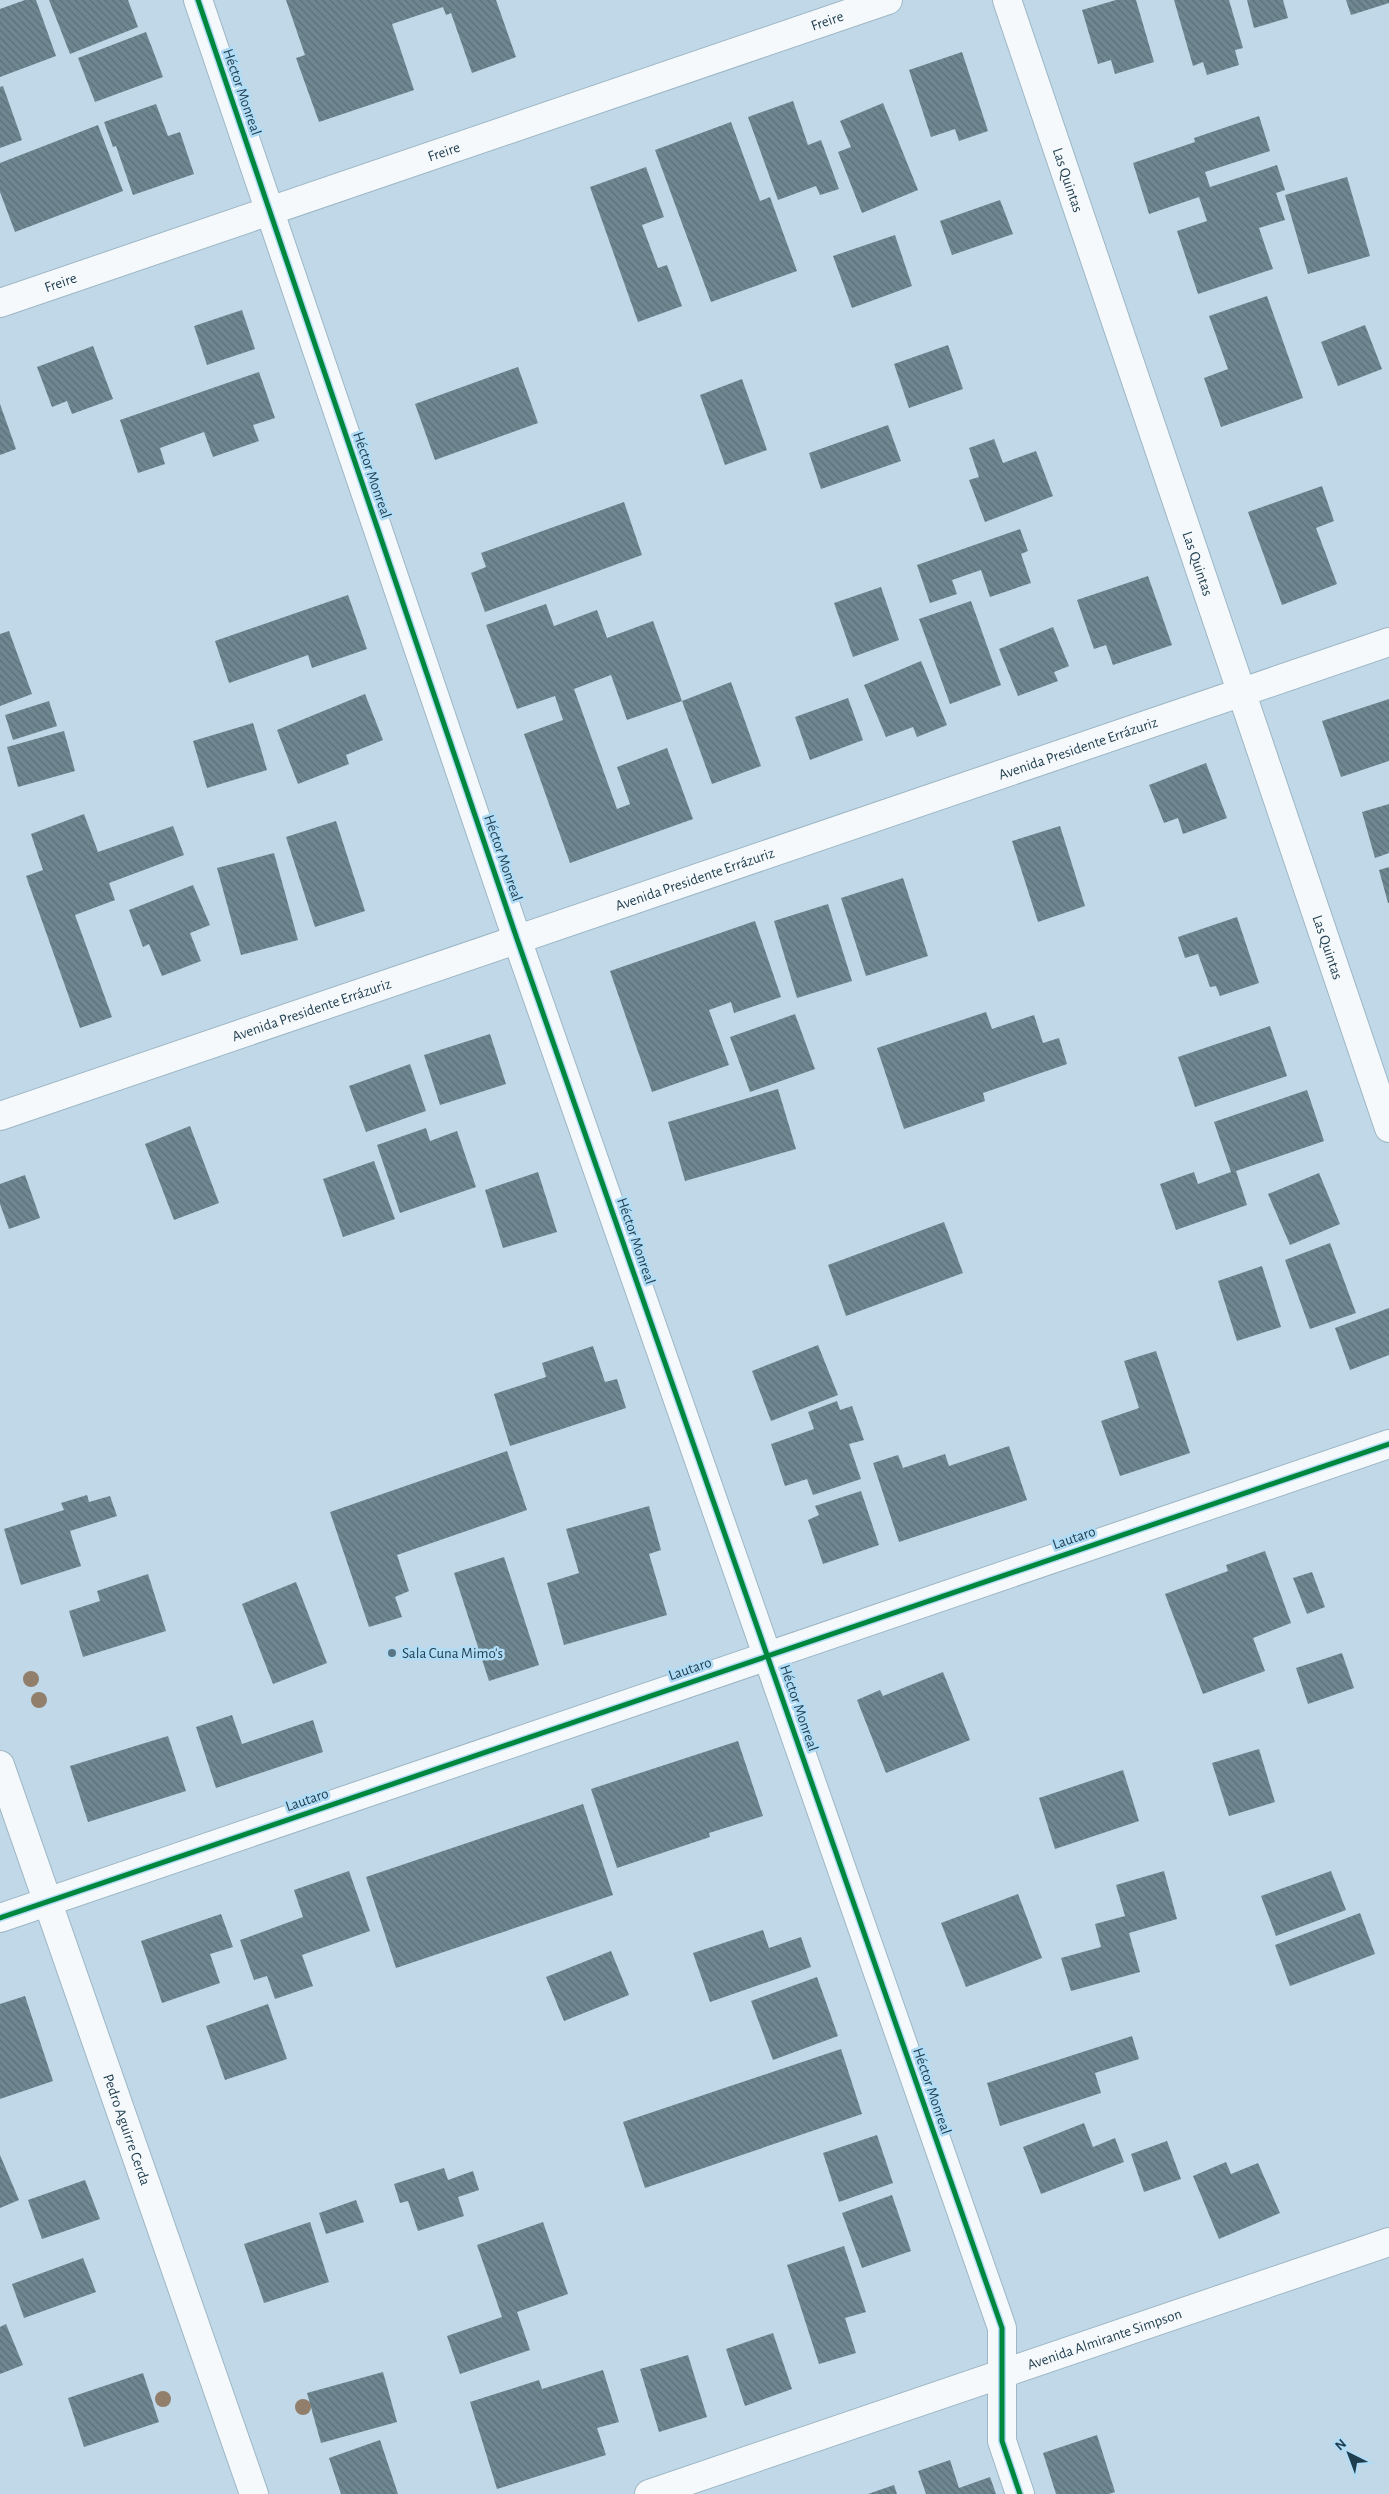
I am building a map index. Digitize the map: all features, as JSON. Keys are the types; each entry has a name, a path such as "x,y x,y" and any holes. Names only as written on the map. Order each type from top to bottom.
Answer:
{"street":[{"name":"Héctor Monreal","path":"198,0 517,939 1002,2328 1002,2441 1020,2494"},
{"name":"Freire","path":"0,303 888,0"},
{"name":"Las Quintas","path":"1008,0 1389,1128"},
{"name":"Avenida Presidente Errázuriz","path":"0,1116 1389,642"},
{"name":"Lautaro","path":"0,1918 1389,1444"},
{"name":"Pedro Aguirre Cerda","path":"0,1764 254,2494"},
{"name":"Avenida Almirante Simpson","path":"649,2494 1389,2242"}],"building":[{"path":"25,0 36,0 56,56 0,77 0,9"},
{"path":"49,0 128,0 138,27 70,54"},
{"path":"286,0 496,0 516,57 472,73 451,13 446,15 443,7 392,24 414,90 319,122 296,58 305,55"},
{"path":"1116,0 1136,0 1154,62 1115,74 1111,60 1098,64 1082,10"},
{"path":"1174,0 1229,0 1243,48 1235,50 1239,65 1207,75 1203,62 1193,66"},
{"path":"1247,0 1283,0 1288,18 1254,28"},
{"path":"1346,0 1389,0 1389,3 1351,15"},
{"path":"146,32 163,77 95,102 78,58"},
{"path":"962,52 988,131 959,141 955,129 931,137 909,70"},
{"path":"3,86 22,140 0,148 0,87"},
{"path":"793,101 808,145 821,140 839,189 820,195 816,186 778,200 748,117"},
{"path":"883,103 918,190 862,213 838,152 851,147 840,121"},
{"path":"156,104 168,136 180,132 194,174 133,195 116,146 113,147 104,122"},
{"path":"1259,116 1270,151 1205,172 1210,187 1277,165 1285,190 1276,193 1285,220 1259,228 1273,269 1198,294 1177,231 1207,221 1199,197 1149,214 1133,163 1195,142 1194,138"},
{"path":"731,122 760,201 770,197 797,271 711,302 655,150"},
{"path":"98,125 123,191 15,232 0,192 0,163"},
{"path":"646,167 664,217 642,225 658,268 667,265 682,306 638,322 590,187"},
{"path":"1347,177 1370,256 1308,274 1285,195"},
{"path":"1000,200 1013,234 952,255 940,221"},
{"path":"895,235 912,286 852,308 833,256"},
{"path":"1267,296 1303,398 1221,427 1204,378 1228,369 1209,316"},
{"path":"242,310 255,349 207,365 194,326"},
{"path":"1365,325 1382,369 1338,386 1321,342"},
{"path":"948,345 963,389 909,408 894,364"},
{"path":"93,346 113,399 72,414 67,401 52,407 37,367"},
{"path":"518,367 538,423 435,460 415,404"},
{"path":"259,372 275,418 253,425 259,441 213,457 204,432 160,448 165,464 138,473 120,420"},
{"path":"742,379 767,450 725,465 700,395"},
{"path":"0,404 16,449 0,455"},
{"path":"888,425 901,461 821,489 809,453"},
{"path":"994,439 1003,463 1036,451 1053,496 985,522 969,480 979,477 969,448"},
{"path":"1322,486 1334,521 1316,528 1337,584 1282,605 1248,512"},
{"path":"624,502 642,555 485,612 471,573 486,567 481,553"},
{"path":"1020,529 1028,551 1021,554 1031,583 990,597 981,570 952,580 957,594 930,603 917,565"},
{"path":"1148,576 1172,645 1113,665 1106,645 1094,649 1077,600"},
{"path":"881,587 899,640 853,657 834,603"},
{"path":"348,595 367,649 312,668 308,655 229,683 215,641"},
{"path":"971,601 1001,685 950,704 919,619"},
{"path":"546,604 554,626 597,610 607,638 653,621 682,701 627,720 611,675 574,689 617,809 630,804 617,767 667,748 693,819 570,863 524,734 563,720 555,696 517,709 486,625"},
{"path":"1053,627 1069,666 1054,672 1058,681 1018,696 999,649"},
{"path":"9,631 32,694 0,706 0,634"},
{"path":"921,661 947,725 917,737 913,727 886,737 864,685"},
{"path":"731,682 761,766 712,784 682,701"},
{"path":"365,694 383,740 346,755 349,764 298,784 277,730"},
{"path":"848,698 863,740 810,760 795,717"},
{"path":"1389,699 1389,761 1341,777 1322,721"},
{"path":"49,701 57,726 13,740 5,715"},
{"path":"253,723 267,770 207,788 193,741"},
{"path":"64,731 75,771 18,787 7,747"},
{"path":"1206,763 1227,818 1183,834 1178,818 1164,823 1149,785"},
{"path":"1389,804 1389,853 1375,858 1362,812"},
{"path":"84,814 98,852 173,826 184,855 109,883 115,900 75,915 112,1017 80,1028 26,876 43,870 31,834"},
{"path":"336,821 365,911 315,927 286,837"},
{"path":"1060,826 1085,906 1038,922 1012,841"},
{"path":"274,853 298,940 241,955 217,868"},
{"path":"1389,867 1389,903 1388,903 1379,870"},
{"path":"903,878 928,956 866,976 841,898"},
{"path":"193,885 210,925 190,933 201,961 162,976 149,944 143,947 129,910"},
{"path":"828,904 852,981 797,998 774,921"},
{"path":"1237,917 1259,983 1220,996 1216,986 1210,987 1198,954 1185,958 1178,937"},
{"path":"755,921 781,997 734,1013 731,1002 709,1010 729,1065 652,1092 610,971"},
{"path":"986,1012 992,1029 1034,1015 1043,1043 1059,1038 1067,1064 983,1093 985,1101 904,1129 877,1048"},
{"path":"795,1014 815,1069 750,1092 730,1037"},
{"path":"1270,1026 1287,1076 1195,1107 1178,1057"},
{"path":"490,1034 506,1084 440,1105 424,1055"},
{"path":"410,1064 426,1111 366,1132 349,1086"},
{"path":"778,1089 796,1149 685,1181 668,1122"},
{"path":"1307,1090 1324,1141 1236,1171 1247,1205 1176,1230 1160,1184 1194,1172 1198,1184 1231,1172 1214,1122"},
{"path":"190,1126 219,1203 174,1220 145,1144"},
{"path":"426,1128 430,1141 457,1131 476,1187 400,1213 377,1145"},
{"path":"374,1161 395,1219 343,1237 323,1179"},
{"path":"538,1172 557,1232 503,1248 485,1190"},
{"path":"1319,1173 1340,1224 1290,1245 1268,1194"},
{"path":"25,1175 40,1218 9,1229 0,1204 0,1184"},
{"path":"944,1222 963,1273 846,1316 828,1265"},
{"path":"1330,1243 1356,1313 1310,1329 1285,1260"},
{"path":"1262,1266 1281,1327 1237,1341 1218,1281"},
{"path":"1389,1308 1389,1355 1350,1370 1335,1328"},
{"path":"818,1345 838,1395 771,1421 752,1371"},
{"path":"593,1346 605,1382 617,1379 626,1408 510,1446 494,1394 546,1377 542,1363"},
{"path":"1156,1351 1190,1453 1120,1476 1101,1421 1139,1408 1124,1361"},
{"path":"837,1401 840,1410 852,1406 864,1440 849,1444 861,1479 813,1495 807,1479 785,1486 771,1444 814,1429 808,1412"},
{"path":"1009,1446 1027,1500 899,1542 873,1463 898,1455 903,1468 945,1454 949,1466"},
{"path":"507,1451 527,1510 397,1555 409,1591 395,1597 402,1617 369,1627 330,1512"},
{"path":"861,1491 879,1545 823,1564 808,1520 819,1515 815,1506"},
{"path":"87,1495 89,1502 110,1496 117,1516 70,1531 81,1566 21,1585 4,1529 64,1510 61,1503"},
{"path":"649,1506 661,1550 649,1554 667,1615 564,1645 547,1583 579,1573 566,1529"},
{"path":"1265,1551 1291,1623 1253,1638 1265,1671 1203,1694 1165,1594 1228,1571 1226,1565"},
{"path":"504,1557 539,1665 489,1681 454,1573"},
{"path":"1312,1572 1325,1607 1307,1614 1293,1578"},
{"path":"148,1574 166,1631 83,1657 69,1611 100,1601 97,1591"},
{"path":"296,1582 327,1663 273,1684 242,1604"},
{"path":"1342,1653 1354,1688 1308,1704 1296,1668"},
{"path":"943,1672 970,1740 886,1773 857,1700 880,1690 883,1696"},
{"path":"232,1715 242,1744 313,1720 323,1752 216,1788 196,1727"},
{"path":"168,1736 186,1791 88,1822 70,1766"},
{"path":"738,1741 763,1816 709,1833 710,1837 617,1868 591,1789"},
{"path":"1259,1749 1275,1802 1229,1816 1212,1763"},
{"path":"1123,1770 1139,1821 1055,1849 1039,1798"},
{"path":"583,1804 613,1895 396,1968 366,1877"},
{"path":"349,1871 370,1931 302,1955 313,1986 275,1999 267,1976 254,1980 240,1940 303,1917 294,1890"},
{"path":"1164,1871 1177,1919 1129,1933 1140,1972 1071,1991 1061,1958 1101,1947 1095,1924 1125,1916 1116,1885"},
{"path":"1331,1871 1346,1910 1276,1936 1261,1896"},
{"path":"1018,1894 1042,1958 966,1987 941,1923"},
{"path":"1360,1913 1375,1954 1290,1986 1275,1945"},
{"path":"221,1914 233,1947 210,1954 220,1983 162,2003 141,1941"},
{"path":"763,1930 769,1948 801,1937 811,1967 710,2002 693,1953"},
{"path":"611,1951 629,1995 564,2021 546,1977"},
{"path":"817,1977 838,2036 773,2060 751,2001"},
{"path":"25,1996 53,2081 0,2099 0,2004"},
{"path":"268,2004 287,2059 225,2080 206,2026"},
{"path":"1132,2036 1139,2059 1095,2073 1101,2093 1000,2126 987,2083"},
{"path":"841,2049 862,2114 645,2188 623,2122"},
{"path":"1084,2123 1093,2147 1115,2138 1124,2162 1041,2194 1023,2147"},
{"path":"877,2135 893,2183 839,2202 823,2153"},
{"path":"1167,2141 1181,2179 1144,2192 1131,2154"},
{"path":"0,2155 19,2200 0,2208"},
{"path":"1226,2162 1231,2174 1258,2163 1280,2213 1219,2239 1193,2176"},
{"path":"444,2168 448,2180 473,2171 479,2190 458,2197 464,2216 418,2231 408,2201 400,2203 394,2184"},
{"path":"85,2180 100,2219 42,2239 28,2200"},
{"path":"892,2195 911,2251 862,2268 842,2213"},
{"path":"356,2200 364,2222 326,2234 319,2213"},
{"path":"310,2222 329,2282 264,2303 244,2244"},
{"path":"543,2222 568,2294 517,2312 530,2350 460,2374 447,2336 502,2317 477,2245"},
{"path":"844,2246 866,2312 845,2318 856,2353 819,2364 787,2265"},
{"path":"83,2258 96,2292 24,2318 12,2284"},
{"path":"6,2324 23,2365 0,2374 0,2327"},
{"path":"773,2333 792,2389 745,2406 726,2349"},
{"path":"688,2355 707,2417 659,2432 640,2369"},
{"path":"603,2370 619,2422 597,2428 606,2455 497,2489 470,2402 539,2380 542,2389"},
{"path":"383,2372 397,2422 321,2443 307,2393"},
{"path":"143,2373 159,2422 84,2447 68,2398"},
{"path":"1097,2435 1115,2492 1109,2494 1056,2494 1043,2453"},
{"path":"380,2440 398,2494 341,2494 329,2458"},
{"path":"950,2460 959,2488 990,2477 996,2494 926,2494 918,2471"},
{"path":"894,2485 897,2494 868,2494"}],"cycle path":[{"path":"198,0 517,939 1002,2328 1002,2441 1020,2494"},
{"path":"0,1918 1389,1444"}],"place":[{"name":"Sala Cuna Mimo's","path":"392,1653"}]}
